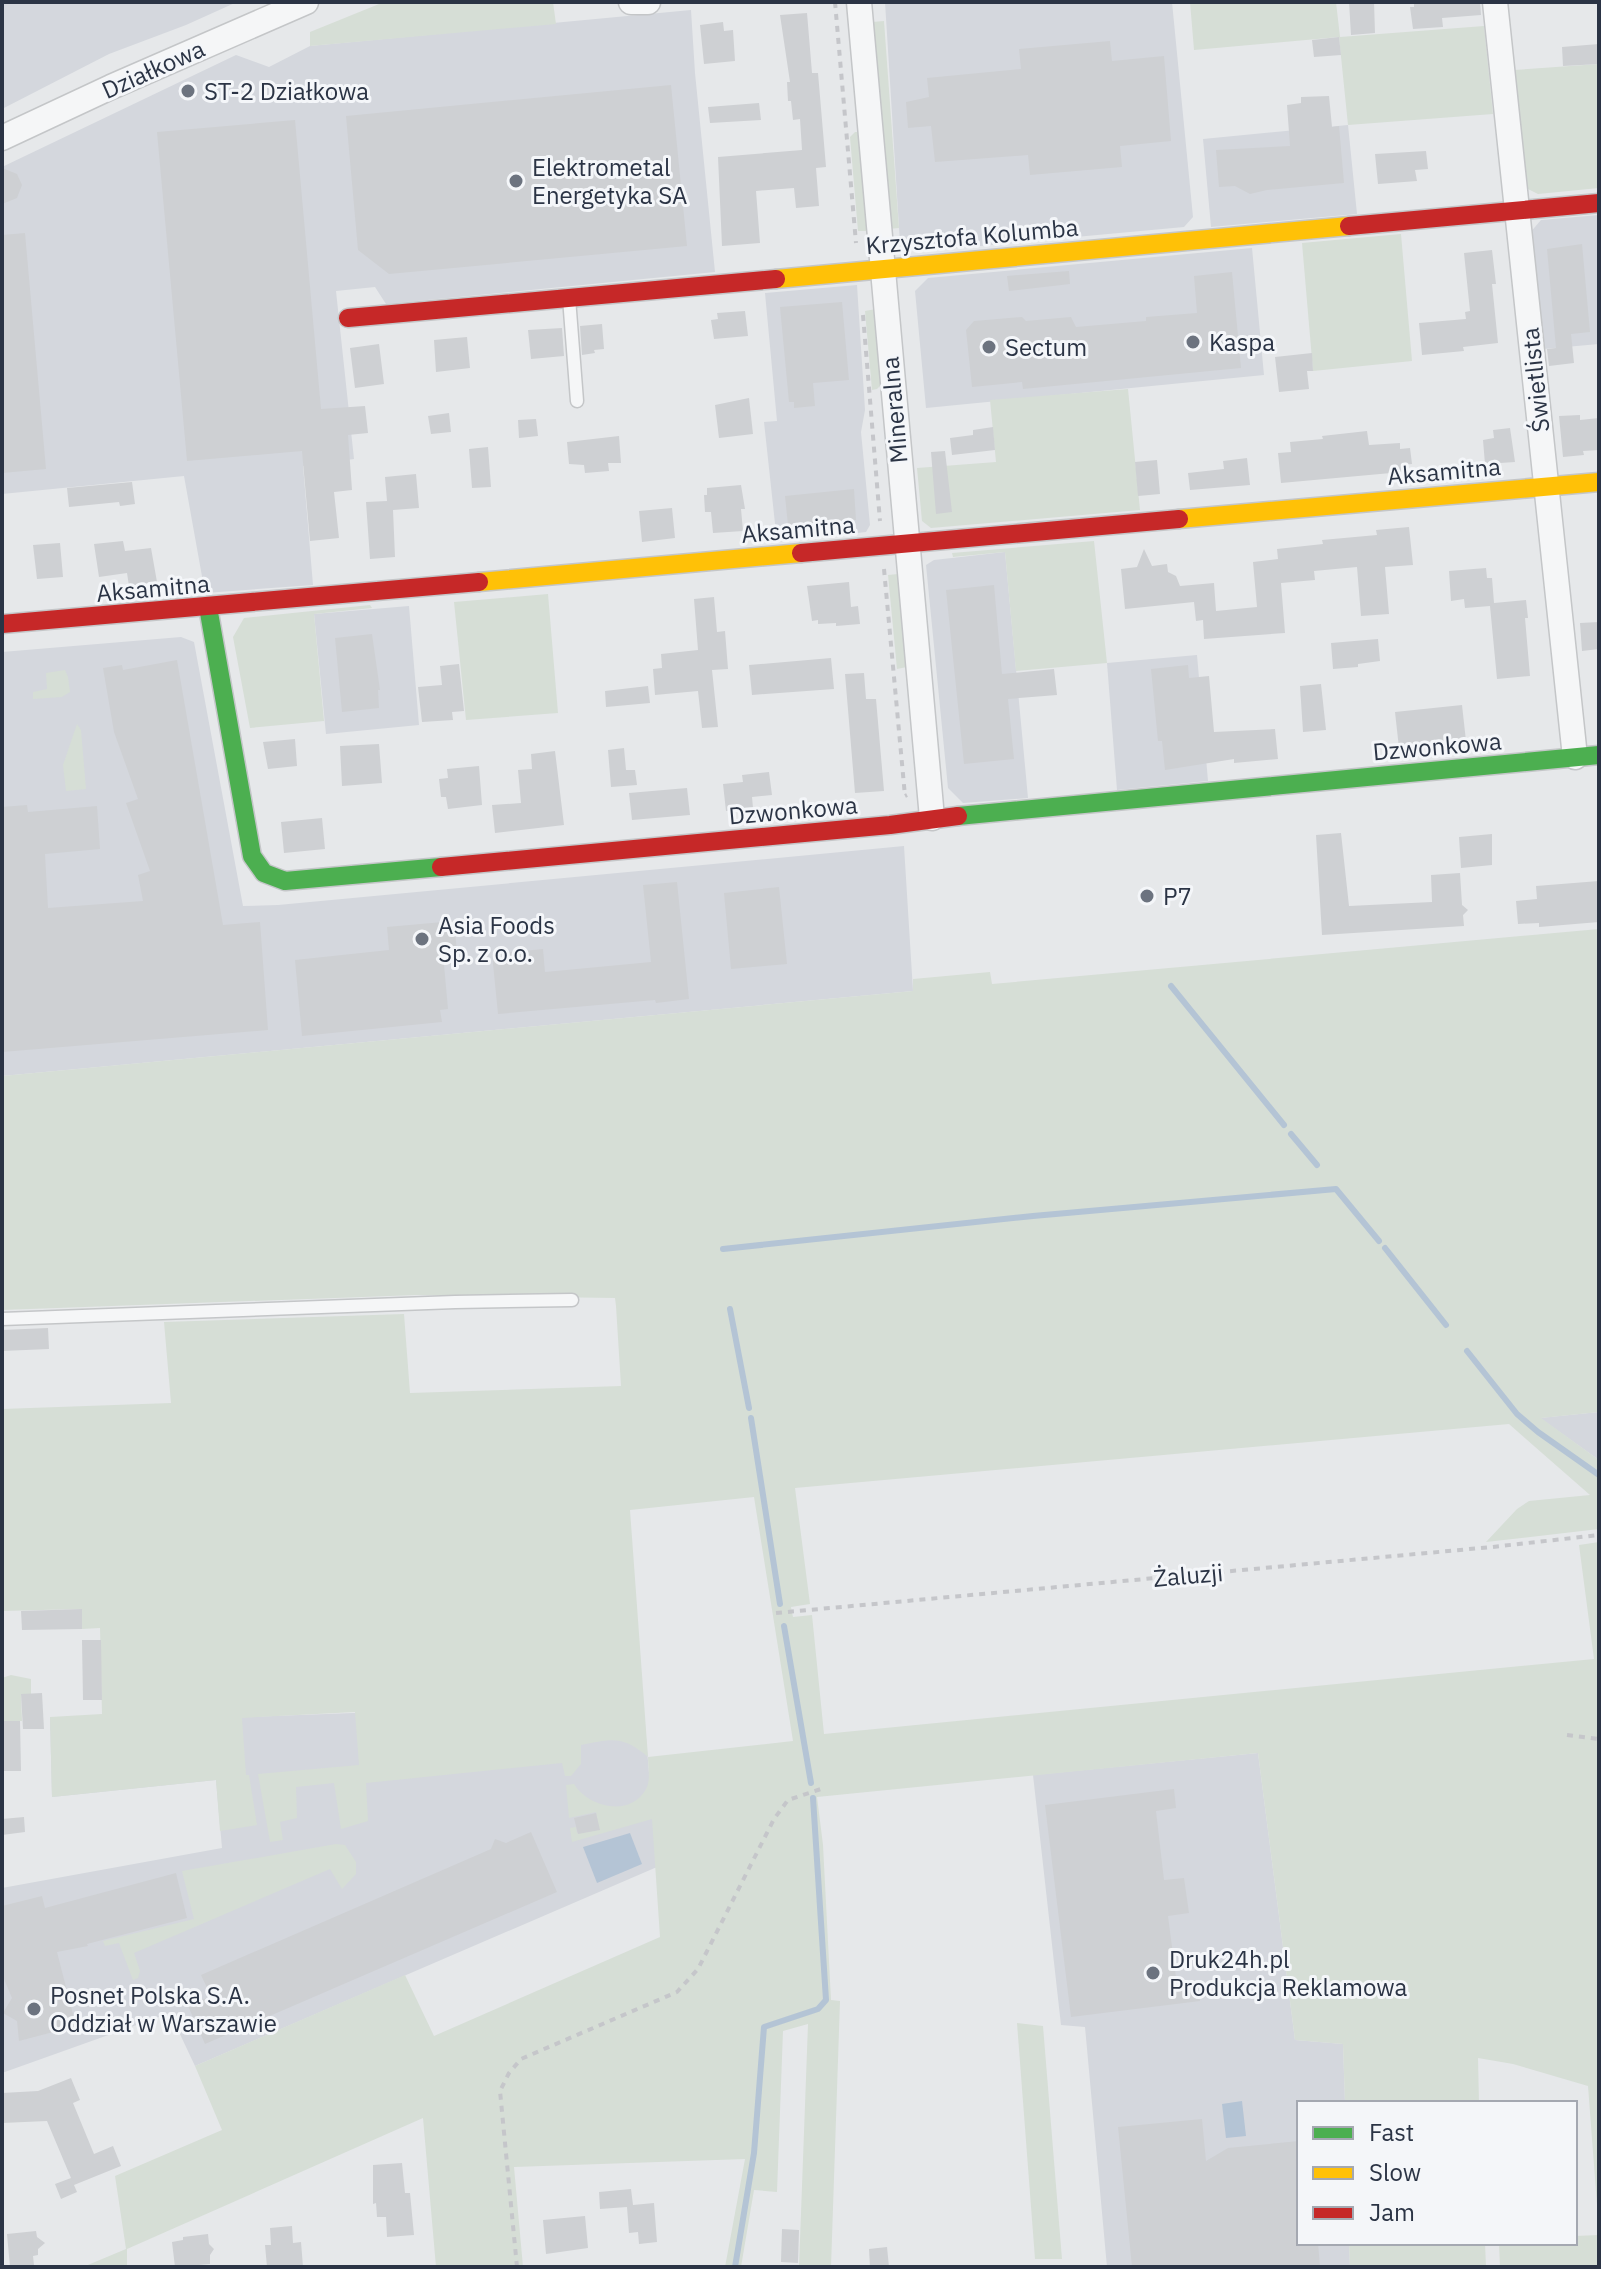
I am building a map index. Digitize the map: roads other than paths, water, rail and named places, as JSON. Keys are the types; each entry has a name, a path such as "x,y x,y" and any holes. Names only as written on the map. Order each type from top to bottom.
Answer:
{"street":[{"name":"Działkowa","path":"2,138 306,2"},
{"name":"Mineralna","path":"859,2 932,818"},
{"name":"Świetlista","path":"1495,2 1546,486 1587,756"},
{"name":"Krzysztofa Kolumba","path":"348,318 1599,203"},
{"name":"Aksamitna","path":"2,624 1599,482"},
{"name":"Dzwonkowa","path":"208,607 251,851 261,871 278,880 890,825 932,818 1587,756"}],"lane":[{"path":"569,298 577,401"},
{"path":"2,1319 572,1300"}],"water":[{"path":"630,1833 642,1864 597,1883 583,1847"},
{"path":"1242,2101 1246,2136 1226,2138 1222,2104"}],"waterway":[{"path":"1171,986 1284,1125"},
{"path":"1291,1134 1317,1165"},
{"path":"723,1249 1033,1216 1336,1189 1379,1241"},
{"path":"1385,1248 1446,1325"},
{"path":"730,1309 749,1408"},
{"path":"1467,1351 1517,1414 1599,1475"},
{"path":"751,1418 780,1604"},
{"path":"784,1626 811,1783"},
{"path":"735,2267 754,2153 764,2027 818,2009 826,2000 813,1798"}],"place":[{"name":"ST-2 Działkowa","path":"188,91"},
{"name":"Elektrometal Energetyka SA","path":"516,181"},
{"name":"Kaspa","path":"1193,342"},
{"name":"Sectum","path":"989,347"},
{"name":"P7","path":"1147,896"},
{"name":"Asia Foods Sp. z o.o.","path":"422,939"},
{"name":"Druk24h.pl Produkcja Reklamowa","path":"1153,1973"},
{"name":"Posnet Polska S.A. Oddział w Warszawie","path":"34,2009"}]}
